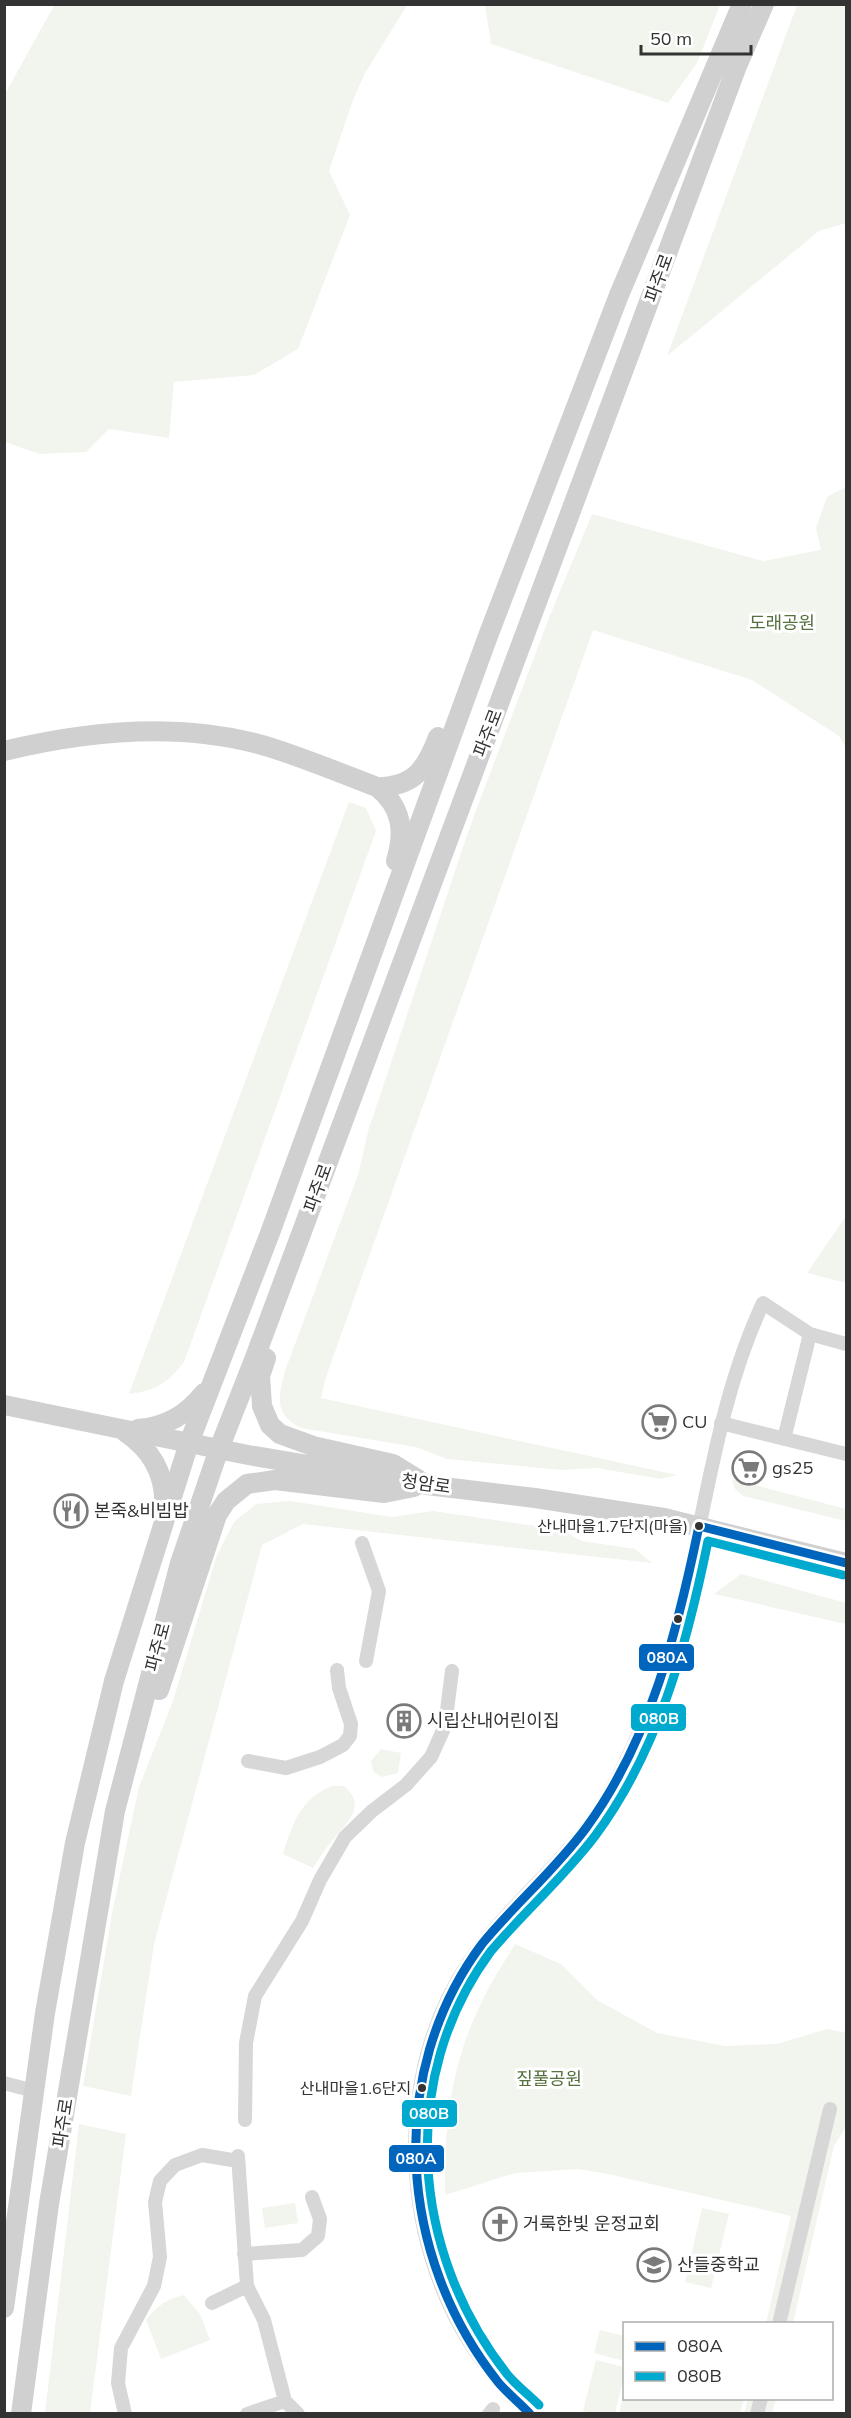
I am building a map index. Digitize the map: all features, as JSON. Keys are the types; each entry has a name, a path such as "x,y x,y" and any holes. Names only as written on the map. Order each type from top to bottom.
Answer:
{"main road":[{"name":"파주로","path":"4,2308 45,2013 75,1843 114,1681 162,1527 189,1443 390,908 481,657 619,295 742,4"},
{"name":"파주로","path":"21,2414 55,2169 115,1811 180,1563 219,1449 737,66 764,4"},
{"path":"377,787 395,787 414,777 429,760 459,683 481,657"},
{"path":"4,751 123,733 155,731 213,735 273,748 377,787 390,797 402,830 390,878 390,908"},
{"path":"327,1162 304,1251 260,1376 262,1406 270,1425 280,1434 313,1446 393,1464 427,1485"},
{"path":"123,1431 159,1426 175,1420 204,1394 216,1372"},
{"name":"청암로","path":"4,1405 219,1449 427,1485 535,1498 699,1526 846,1563"},
{"path":"123,1431 139,1442 152,1456 161,1476 165,1497 162,1527"},
{"path":"132,1746 157,1697 217,1515 226,1501 247,1484 275,1480 384,1494 427,1485"}],"street":[{"path":"531,2414 499,2383 474,2348 452,2309 432,2261 418,2198 416,2171 415,2109 425,2055 446,1998 469,1961 584,1831 614,1785 653,1700 677,1630 721,1423 748,1335 763,1303 810,1334 846,1344"},
{"path":"784,1439 810,1334"},
{"path":"721,1423 846,1454"},
{"path":"362,1543 379,1591 366,1661"},
{"path":"248,1761 286,1768 320,1757 344,1745 350,1736 351,1724 339,1688 337,1670"},
{"path":"245,2121 246,2043 255,1996 302,1921 320,1880 345,1837 372,1811 406,1785 431,1758 445,1726 452,1671"},
{"path":"4,2083 34,2091"},
{"path":"779,2322 830,2109"},
{"path":"125,2414 118,2383 121,2348 154,2286 160,2257 154,2202 160,2181 175,2166 202,2155 238,2159 247,2286 264,2320 285,2401 298,2414"},
{"path":"244,2254 302,2250 318,2236 320,2219 312,2197"},
{"path":"212,2303 247,2286"},
{"path":"247,2414 285,2401"}],"green space":[{"path":"55,4 405,4 406,7 365,73 353,100 329,171 350,215 298,349 254,375 174,382 169,438 109,429 86,452 40,454 5,442 5,94"},
{"path":"485,4 720,5 697,63 668,103 491,44"},
{"path":"797,5 846,5 846,223 819,231 667,356"},
{"name":"도래공원","path":"846,487 846,748 839,736 752,680 593,630 326,1377 321,1398 677,1475 661,1479 597,1468 562,1470 447,1459 416,1447 301,1428 292,1423 282,1411 280,1404 285,1371 358,1175 369,1128 472,821 549,618 592,514 763,561 821,550 816,528 827,497"},
{"path":"349,802 366,808 376,831 184,1362 172,1376 160,1385 129,1394"},
{"path":"846,1216 846,1283 807,1273"},
{"path":"732,1479 846,1509 846,1521 743,1496 735,1489"},
{"path":"290,1501 392,1517 433,1511 562,1530 582,1541 635,1549 652,1563 303,1524 262,1545 154,1944 131,2096 83,2086 113,1908 139,1787 173,1701 217,1555 234,1522 256,1504"},
{"path":"741,1574 846,1603 846,1624 714,1594"},
{"path":"381,1749 401,1753 398,1773 381,1777 373,1771 371,1761"},
{"path":"332,1786 344,1786 351,1794 354,1808 348,1821 313,1868 283,1854 299,1813 312,1798"},
{"name":"짚풀공원","path":"515,1944 561,1964 597,2000 657,2033 725,2046 777,2044 827,2029 846,2033 846,2127 834,2146 793,2322 766,2322 791,2216 578,2169 515,2173 445,2195 448,2125 460,2056 481,2003"},
{"path":"79,2124 126,2134 90,2413 45,2413"},
{"path":"295,2203 298,2223 265,2228 262,2208"},
{"path":"702,2208 729,2214 711,2288 685,2282"},
{"path":"184,2295 200,2314 210,2340 161,2359 146,2320 162,2304"},
{"path":"600,2330 623,2336 623,2361 594,2353"},
{"path":"596,2360 623,2367 623,2380 615,2413 583,2411"},
{"path":"623,2397 623,2400 744,2400 740,2413 619,2413"},
{"path":"748,2400 776,2400 772,2413 744,2414"}],"transit line":[{"name":"080A","path":"530,2414 498,2382 465,2332 440,2279 423,2222 416,2164 418,2106 430,2050 451,1995 482,1944 586,1828 609,1794 628,1758 645,1721 671,1645 699,1526 846,1563"},
{"name":"080B","path":"539,2405 507,2374 475,2326 451,2274 435,2220 428,2164 429,2108 440,2054 461,2001 491,1951 595,1836 637,1768 668,1695 680,1657 708,1541 843,1575"}],"place":[{"name":"CU","path":"659,1422"},
{"name":"gs25","path":"749,1468"},
{"name":"본죽&비빔밥","path":"71,1511"},
{"name":"산내마을1.7단지(마을)","path":"699,1526"},
{"name":"시립산내어린이집","path":"404,1721"},
{"name":"산내마을1.6단지","path":"422,2088"},
{"name":"거룩한빛 운정교회","path":"500,2224"},
{"name":"산들중학교","path":"654,2265"}]}
